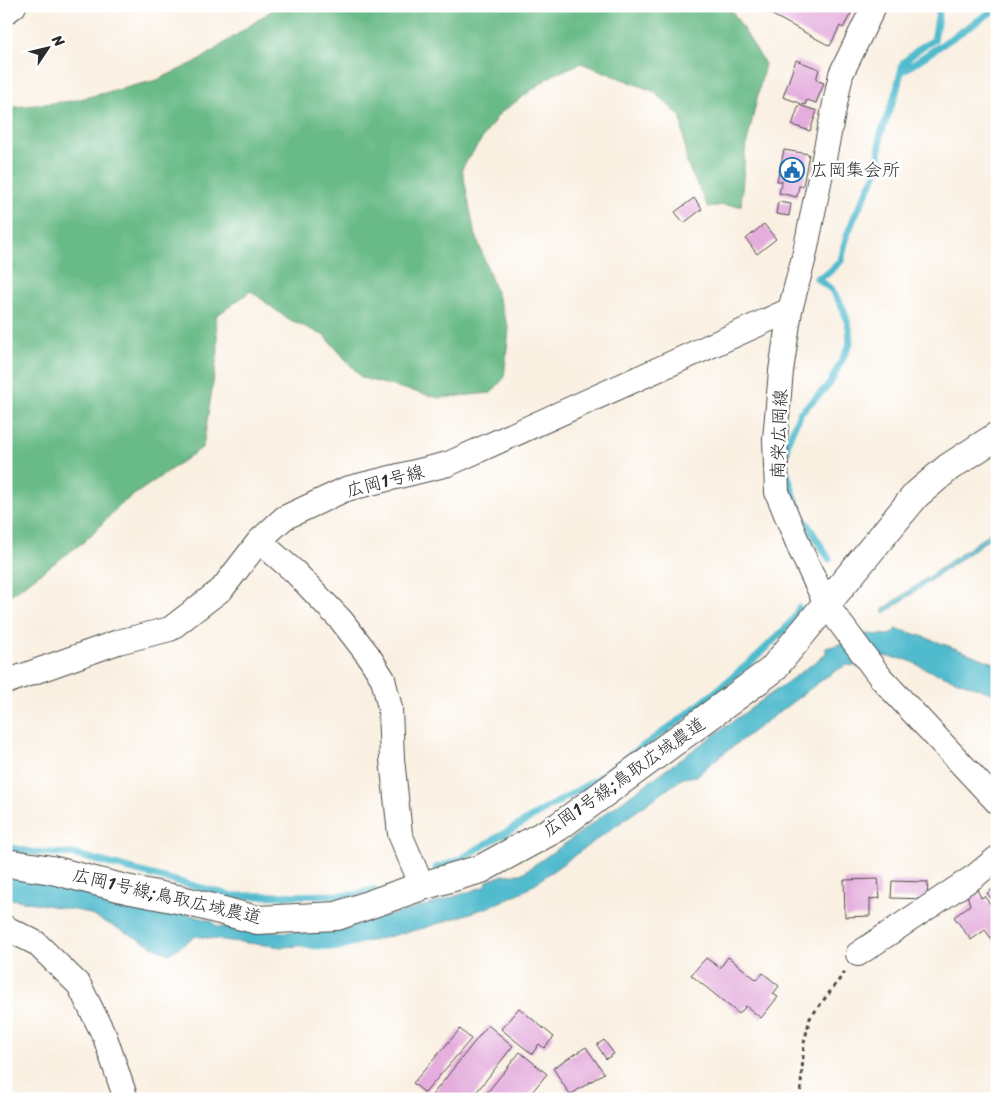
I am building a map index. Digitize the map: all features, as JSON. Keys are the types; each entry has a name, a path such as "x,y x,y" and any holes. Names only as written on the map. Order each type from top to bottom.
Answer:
{"street":[{"path":"6,12 14,6"},
{"name":"南栄広岡線","path":"874,6 841,74 804,257 790,310 774,439 777,492 826,604 881,678 997,802"},
{"name":"広岡1号線","path":"6,682 118,642 170,629 222,590 259,540 284,518 346,489 448,464 790,310"},
{"name":"広岡1号線;鳥取広域農道","path":"6,863 52,870 126,889 182,900 257,920 337,916 422,886 480,869 558,827 772,670 916,496 949,467 997,436"},
{"path":"259,540 294,572 341,620 368,655 383,679 390,708 392,759 400,834 422,886"},
{"path":"858,954 975,876 997,858"},
{"path":"6,928 36,942 79,985 105,1037 126,1099"}],"path":[{"path":"800,1099 804,1043 810,1018 858,954"}],"green space":[{"path":"278,6 729,6 765,64 745,151 741,206 724,205 708,207 687,164 681,117 653,91 581,63 551,76 499,114 462,168 474,230 509,329 504,378 491,393 439,398 362,378 325,336 286,318 251,291 216,316 218,351 203,447 121,504 85,541 6,598 6,108 72,101 157,80 200,60"}],"water":[{"path":"997,528 997,533 885,613 882,610"},
{"path":"896,629 919,635 997,664 997,695 928,670 908,660 882,656 855,666 846,665 826,677 712,762 697,776 683,778 526,890 489,907 424,928 370,941 282,947 196,936 169,954 85,912 6,898 6,876 164,908 212,921 218,927 252,927 281,932 336,930 429,905 486,886 487,881 503,875 521,874 826,654 826,648 863,634 891,635"}],"building":[{"path":"767,6 851,6 854,8 843,28 840,26 830,46 765,11"},
{"path":"796,60 819,69 816,80 824,83 816,103 807,100 805,105 783,97"},
{"path":"799,105 817,111 810,131 792,125"},
{"path":"784,150 809,154 803,186 799,186 797,197 779,193 782,181 777,181"},
{"path":"694,198 702,209 684,223 675,212"},
{"path":"778,202 791,204 789,216 776,214"},
{"path":"764,224 776,239 757,254 746,239"},
{"path":"878,879 880,898 870,899 870,916 845,917 844,880"},
{"path":"892,881 928,882 927,899 891,898"},
{"path":"975,885 981,898 984,896 997,913 997,940 994,942 985,930 971,940 954,917 970,905 966,891"},
{"path":"997,886 997,906 987,893"},
{"path":"728,957 757,980 763,973 779,986 773,994 778,997 761,1018 746,1006 739,1014 691,975 706,958 720,968"},
{"path":"519,1008 554,1037 544,1048 539,1044 532,1054 501,1029"},
{"path":"488,1025 513,1046 471,1099 429,1099"},
{"path":"460,1029 471,1039 425,1093 413,1083"},
{"path":"604,1040 614,1054 606,1059 597,1045"},
{"path":"586,1047 604,1073 570,1095 553,1068"},
{"path":"520,1052 547,1074 526,1099 482,1099"}],"waterway":[{"path":"787,452 787,443 800,413 829,385 850,344 849,327 843,308 832,290 817,278 827,274 841,261 847,235 879,167 880,136 896,93 903,63 920,48 934,40 940,6"},
{"path":"901,72 997,8"},
{"path":"786,470 799,511 829,559"},
{"path":"436,868 457,861 597,779 681,719 756,657 785,629 799,608"},
{"path":"6,847 31,852 73,854 232,896 355,895 374,889"},
{"path":"306,945 338,947 362,940"}],"place":[{"name":"広岡集会所","path":"792,170"}]}
